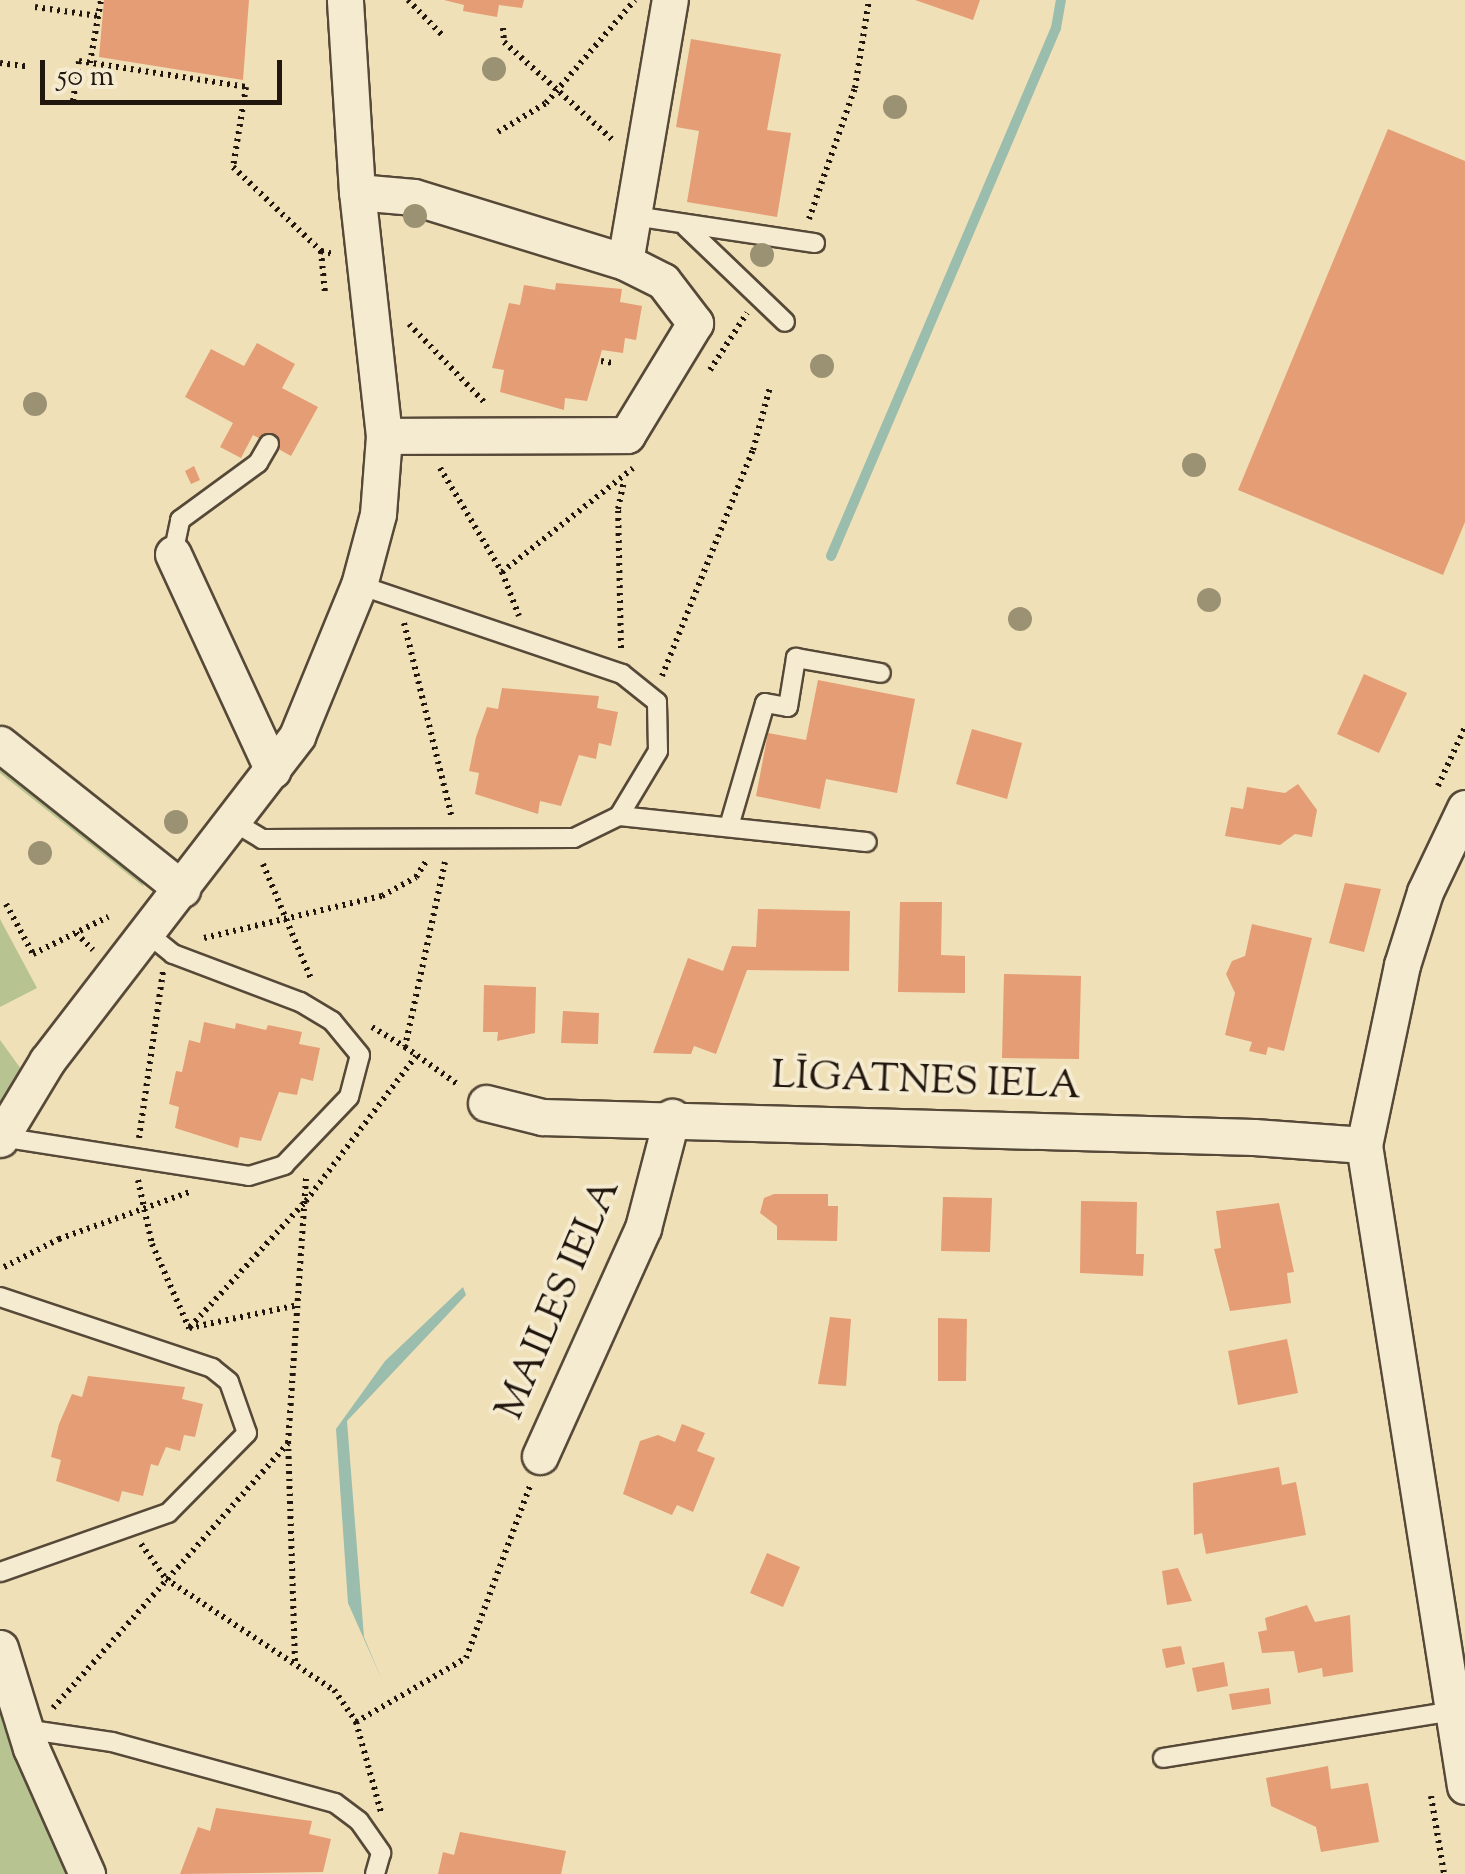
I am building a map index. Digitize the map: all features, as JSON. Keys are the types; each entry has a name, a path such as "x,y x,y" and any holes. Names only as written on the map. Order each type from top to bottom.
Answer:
{"street":[{"path":"0,1138 47,1060 160,944 182,889 248,830 273,770 317,696 358,584 378,514 384,436 357,192 346,0"},
{"path":"625,262 670,0"},
{"path":"357,192 414,198 625,262 663,281 695,324 628,436 384,436"},
{"path":"174,554 273,770"},
{"path":"0,744 182,889"},
{"path":"1465,808 1425,892 1402,965 1364,1146 1465,1786"},
{"name":"LĪGATNES IELA","path":"486,1103 542,1117 672,1118 1364,1146"},
{"name":"MAILES IELA","path":"540,1456 644,1228 672,1118"},
{"path":"0,1648 24,1729 87,1874"}],"lane":[{"path":"634,216 686,227 815,242"},
{"path":"686,227 784,322"},
{"path":"174,554 180,520 258,463 269,444"},
{"path":"358,584 622,674 652,698 658,751 619,816"},
{"path":"730,823 765,703 788,707 796,658 882,673"},
{"path":"248,830 450,840 574,838 619,816 730,823 868,842"},
{"path":"0,1138 250,1176 284,1165 349,1097 360,1055 311,1007 160,944"},
{"path":"0,1297 189,1361 229,1382 247,1434 168,1513 0,1572"},
{"path":"1163,1758 1453,1711"},
{"path":"24,1729 112,1742 336,1803 358,1821 381,1854 376,1874"}],"path":[{"path":"90,63 100,0"},
{"path":"408,0 444,37"},
{"path":"498,132 557,90 635,0"},
{"path":"784,241 812,217 855,88 869,0"},
{"path":"35,8 98,16"},
{"path":"503,28 504,42 628,152"},
{"path":"73,101 79,61 246,87 233,166 321,251 325,293"},
{"path":"0,64 26,66"},
{"path":"227,127 240,128"},
{"path":"321,251 364,253"},
{"path":"410,324 492,410"},
{"path":"600,361 612,363"},
{"path":"652,698 754,450 770,387"},
{"path":"622,674 618,509 628,436"},
{"path":"422,437 502,572 528,643"},
{"path":"248,830 318,995"},
{"path":"160,944 286,921 382,896 416,877 450,840"},
{"path":"6,904 33,954 108,917"},
{"path":"362,1021 405,1047"},
{"path":"189,1361 189,1328 306,1202 416,1056 486,1103"},
{"path":"295,1660 288,1443 306,1202 306,1142"},
{"path":"4,1267 58,1239 194,1191 215,1171"},
{"path":"53,1708 288,1443"},
{"path":"356,1722 466,1658 540,1456"},
{"path":"129,1528 166,1580 295,1660 334,1690 356,1722 381,1796 381,1854"}],"green space":[{"path":"0,763 135,868 144,887 0,773"},
{"path":"0,919 37,988 0,1007"},
{"path":"0,1040 21,1069 0,1111"},
{"path":"0,1709 15,1758 69,1874 0,1874"}],"shaded area":[{"path":"463,1287 466,1295 347,1421 364,1637 382,1680 348,1603 336,1429 385,1361"}],"building":[{"path":"104,0 249,0 243,80 99,57"},
{"path":"444,0 524,0 522,8 499,5 497,17 463,11 464,5"},
{"path":"915,0 980,0 973,20"},
{"path":"691,39 781,54 767,130 791,133 777,217 687,202 699,131 676,127"},
{"path":"1388,129 1465,161 1465,522 1443,575 1238,490"},
{"path":"556,283 622,289 620,302 642,306 636,340 625,338 623,353 602,350 587,401 565,398 564,410 500,392 504,370 492,368 509,303 520,305 524,285 555,290"},
{"path":"257,343 295,364 282,388 318,407 291,456 253,435 241,458 220,447 233,423 185,397 211,349 244,366"},
{"path":"194,466 200,480 191,484 185,471"},
{"path":"1364,674 1407,693 1379,753 1337,734"},
{"path":"818,680 915,699 897,793 826,779 820,809 756,796 768,733 806,740"},
{"path":"502,688 599,696 597,708 618,712 611,746 599,743 596,759 579,755 561,806 540,801 538,814 475,794 479,773 469,771 476,737 487,707 498,709"},
{"path":"972,729 1022,743 1007,799 956,784"},
{"path":"1298,784 1317,810 1312,837 1295,834 1280,845 1225,836 1231,807 1243,809 1247,787 1285,793"},
{"path":"1345,883 1381,889 1364,952 1329,943"},
{"path":"900,902 942,902 941,955 965,956 965,993 898,992"},
{"path":"758,909 850,911 849,971 747,970 716,1054 694,1046 691,1054 653,1053 688,958 723,971 732,946 756,947"},
{"path":"1252,924 1312,938 1284,1051 1268,1047 1266,1055 1249,1051 1252,1042 1225,1035 1235,993 1226,974 1232,961 1245,956"},
{"path":"1004,974 1081,976 1079,1059 1002,1058"},
{"path":"484,985 536,987 535,1033 497,1041 498,1032 483,1032"},
{"path":"563,1011 599,1013 598,1044 561,1043"},
{"path":"204,1022 235,1029 236,1023 302,1032 299,1044 320,1048 313,1081 301,1078 297,1095 279,1092 261,1141 240,1137 238,1148 175,1128 179,1107 169,1104 176,1071 182,1072 189,1040 200,1043"},
{"path":"774,1194 828,1194 828,1206 838,1206 837,1241 777,1240 777,1226 760,1213 764,1198"},
{"path":"943,1197 992,1198 990,1252 941,1251"},
{"path":"1081,1201 1137,1202 1136,1254 1144,1254 1143,1276 1080,1273"},
{"path":"1279,1203 1294,1272 1287,1273 1291,1303 1230,1311 1214,1249 1221,1248 1216,1211"},
{"path":"830,1317 851,1319 846,1386 818,1384"},
{"path":"938,1318 967,1319 966,1381 938,1381"},
{"path":"1287,1339 1298,1393 1238,1405 1228,1351"},
{"path":"88,1376 185,1387 182,1399 203,1404 195,1437 184,1435 180,1451 166,1447 158,1466 151,1464 143,1496 122,1491 119,1502 56,1481 61,1460 51,1457 59,1424 72,1394 82,1397"},
{"path":"682,1424 705,1433 697,1451 715,1458 693,1512 677,1505 672,1515 623,1494 640,1441 658,1435 675,1442"},
{"path":"1279,1467 1282,1485 1296,1482 1306,1535 1206,1554 1202,1533 1194,1535 1193,1483"},
{"path":"767,1553 800,1567 783,1607 750,1593"},
{"path":"1178,1568 1192,1601 1167,1605 1162,1571"},
{"path":"1307,1605 1315,1622 1350,1615 1353,1672 1323,1677 1322,1668 1298,1673 1294,1651 1262,1653 1258,1632 1267,1630 1265,1618"},
{"path":"1181,1646 1185,1664 1166,1668 1162,1649"},
{"path":"1224,1662 1228,1686 1197,1692 1192,1668"},
{"path":"1269,1688 1271,1704 1232,1710 1229,1694"},
{"path":"1328,1766 1331,1789 1368,1783 1379,1842 1321,1852 1316,1827 1271,1806 1266,1778"},
{"path":"216,1808 312,1821 309,1834 331,1839 323,1872 180,1874 198,1827 210,1831"},
{"path":"460,1832 566,1851 561,1874 438,1874 443,1852 454,1855"}],"waterway":[{"path":"831,556 1056,28 1061,0"}]}
